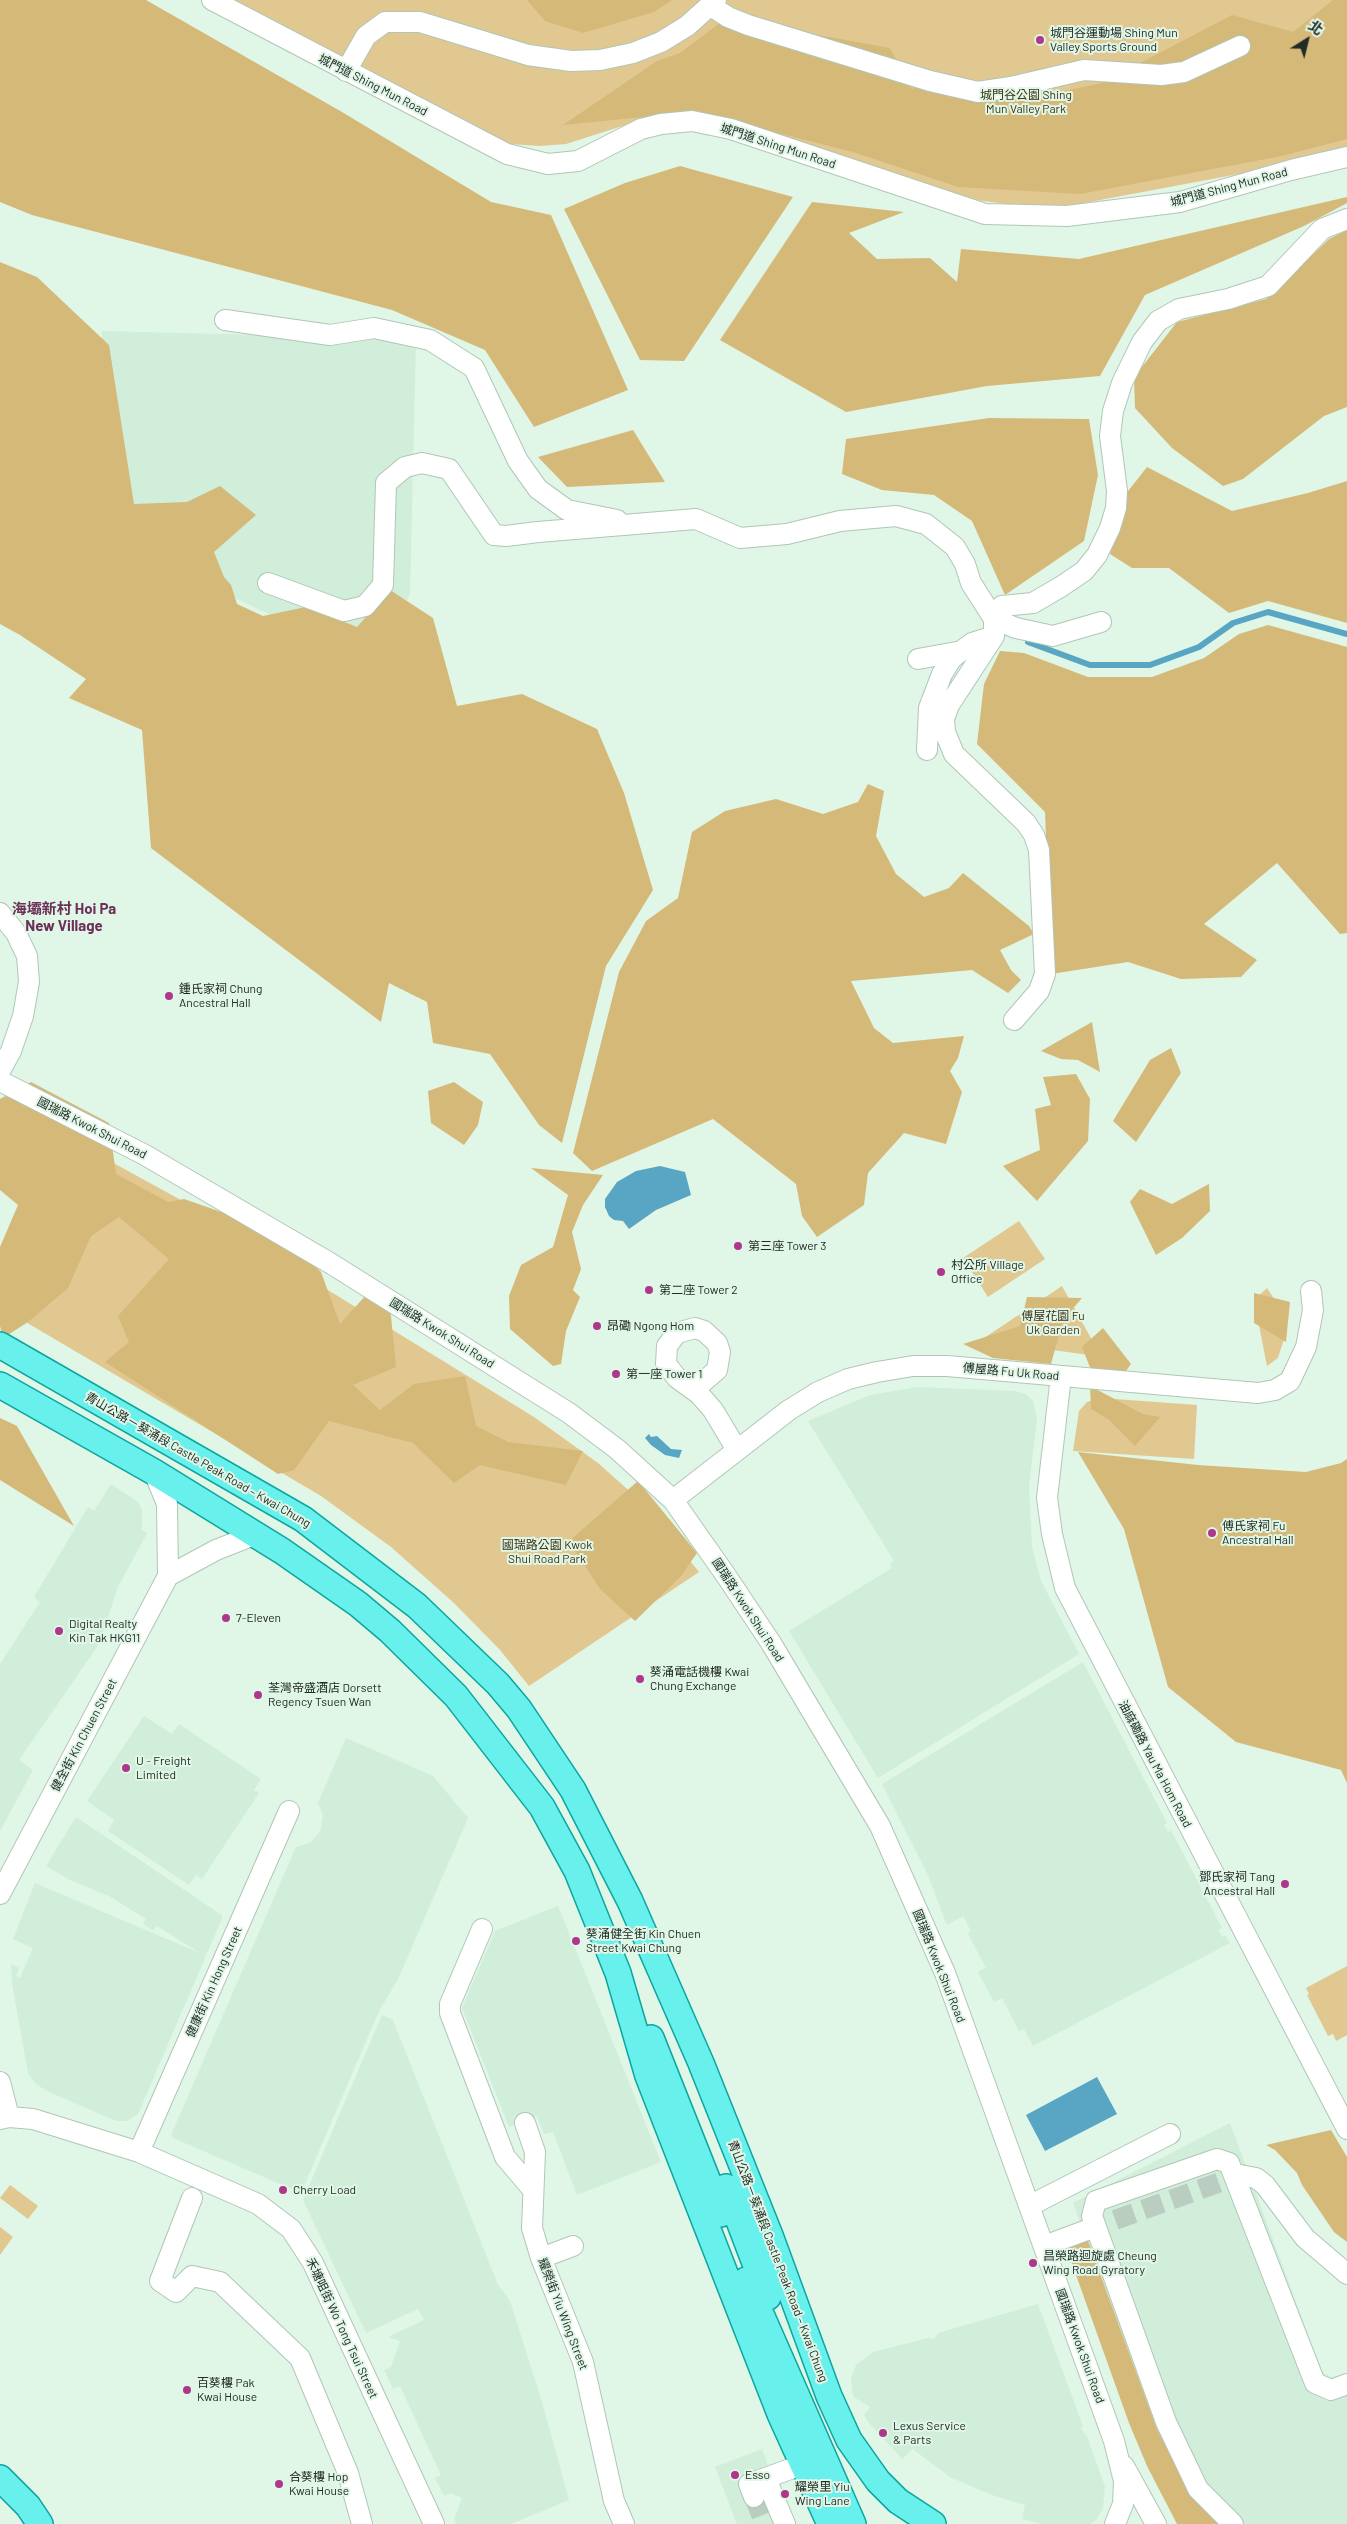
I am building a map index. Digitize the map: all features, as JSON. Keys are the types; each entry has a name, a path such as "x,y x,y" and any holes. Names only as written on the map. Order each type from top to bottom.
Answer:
{"main road":[{"name":"青山公路－葵涌段 Castle Peak Road – Kwai Chung","path":"0,1345 303,1520 384,1578 451,1636 509,1696 574,1790 619,1877 701,2063 771,2238 829,2396 849,2440 878,2481 915,2514 933,2524"},
{"name":"青山公路－葵涌段 Castle Peak Road – Kwai Chung","path":"0,1385 154,1472 254,1534 358,1604 390,1631 456,1696 542,1807 577,1871 618,1973 648,2076 780,2414 830,2524"},
{"name":"青山公路－葵涌段 Castle Peak Road – Kwai Chung","path":"660,1972 682,2074 761,2298 867,2524"},
{"name":"青山公路－葵涌段 Castle Peak Road – Kwai Chung","path":"618,1973 637,2007 668,2078 761,2298 853,2524"},
{"path":"0,2478 28,2506 40,2524"}],"street":[{"name":"城門道 Shing Mun Road","path":"212,0 507,154 548,164 578,161 647,128 661,124 692,121 731,129 986,214 1067,216 1180,202 1292,170 1347,157"},
{"path":"346,71 366,36 385,22 420,22 528,55 570,62 600,60 633,53 660,42 687,26 714,3 728,17 748,25 930,81 978,92 1011,87 1084,70 1161,75 1184,72 1240,46"},
{"path":"1014,1020 1039,991 1045,974 1039,850 1026,822 954,754 945,732 944,719 949,705 994,627 1002,606 1033,603 1084,571 1097,555 1110,528 1116,508 1117,491 1110,436 1112,411 1122,383 1142,342 1158,321 1179,309 1228,299 1268,286 1322,229 1347,219"},
{"path":"225,320 330,335 374,328 430,340 474,368 518,460 538,489 567,510 643,525"},
{"path":"268,583 344,611 365,606 383,586 386,483 405,468 422,463 450,470 494,535 506,536 696,519 740,538 787,534 840,521 896,516 926,524 956,547 994,627"},
{"path":"927,750 928,708 942,674 952,658 972,642 994,627 1016,628 1053,636 1100,622"},
{"path":"918,659 962,651"},
{"path":"0,913 16,933 27,956 29,982 23,1016 11,1051 0,1071"},
{"name":"國瑞路 Kwok Shui Road","path":"0,1081 145,1155 330,1263 569,1413 616,1448 673,1500 728,1577 880,1826 945,1973 1120,2458 1144,2497 1156,2524"},
{"name":"傅屋路 Fu Uk Road","path":"673,1500 789,1410 818,1392 848,1379 877,1372 913,1366 947,1366 1258,1392 1275,1390 1290,1381 1306,1347 1313,1310 1311,1291"},
{"path":"685,1382 703,1382 711,1377 720,1361 717,1343 704,1331 686,1329 671,1339 665,1355 670,1372 685,1382 713,1410 737,1450"},
{"name":"油麻磡路 Yau Ma Hom Road","path":"1061,1376 1047,1498 1052,1534 1065,1588 1347,2129"},
{"path":"711,1377 713,1410"},
{"name":"健全街 Kin Chuen Street","path":"0,1894 168,1576 167,1504 154,1472"},
{"path":"168,1576 216,1550 254,1534"},
{"name":"健康街 Kin Hong Street","path":"139,2152 288,1811"},
{"path":"482,1929 450,2004 450,2013 505,2157 533,2190"},
{"path":"0,2082 5,2118"},
{"name":"禾塘咀街 Wo Tong Tsui Street","path":"5,2118 48,2123 139,2152 258,2204 291,2229 313,2263 434,2524"},
{"name":"耀榮街 Yiu Wing Street","path":"531,2126 534,2152 532,2228 541,2258 584,2362 614,2500 624,2524"},
{"path":"1029,2206 1170,2134"},
{"path":"1233,2524 1198,2489 1166,2422 1092,2216 1096,2201 1217,2159 1229,2163 1315,2382 1330,2390 1347,2384"},
{"path":"1240,2175 1256,2178 1265,2185 1305,2238 1343,2271"},
{"path":"192,2198 160,2281 176,2292 192,2276 220,2282 300,2358 348,2473 357,2518"},
{"path":"1044,2246 1087,2230"},
{"path":"541,2258 573,2246"},
{"name":"國瑞路 Kwok Shui Road","path":"1115,2524 1123,2504 1124,2488 1120,2458"},
{"path":"754,2497 749,2484 804,2464"},
{"path":"766,2479 785,2524"}],"shaded area":[{"path":"102,331 416,339 410,594 376,665 98,533"},
{"path":"917,1387 1015,1391 1026,1394 1033,1401 1037,1419 1029,1485 1032,1547 1041,1581 1079,1654 878,1778 789,1631 892,1568 890,1564 894,1561 808,1421 870,1395"},
{"name":"Digital Realty Kin Tak HKG11","path":"111,1484 138,1502 142,1510 142,1530 147,1533 118,1587 99,1644 19,1760 33,1770 0,1831 0,1664 40,1602 34,1597 88,1507 94,1511"},
{"path":"1083,1662 1167,1823 1164,1825 1168,1832 1171,1830 1222,1928 1218,1930 1222,1937 1226,1936 1230,1943 1033,2046 1024,2029 1019,2031 1002,1998 994,2002 978,1972 986,1968 968,1934 971,1931 963,1916 947,1925 927,1873 882,1784"},
{"path":"144,1716 172,1734 179,1724 261,1779 254,1790 259,1793 202,1879 196,1875 189,1885 108,1831 114,1820 87,1801"},
{"path":"346,1738 433,1776 468,1818 398,1979 379,2011 301,2193 173,2138 171,2135 296,1847 310,1843 320,1832 323,1815 318,1803"},
{"path":"76,1817 223,1916 138,2114 127,2121 116,2121 47,2091 36,2084 28,2073 12,1983 11,1964 19,1968 16,1976 20,1978 33,1948 13,1939 35,1883 202,1954 157,1926 153,1930 143,1924 146,1919 109,1896 70,1880 46,1866"},
{"path":"558,1906 661,2162 577,2195 553,2132 544,2134 537,2116 509,2127 462,2008 495,1931"},
{"path":"382,2015 393,2020 498,2285 510,2301 542,2402 569,2500 511,2524 457,2524 454,2519 462,2498 451,2493 444,2496 435,2478 441,2475 400,2386 393,2389 384,2370 391,2367 400,2341 388,2337 424,2320 418,2309 366,2333 303,2200"},
{"path":"1230,2123 1320,2367 1325,2374 1332,2377 1347,2374 1347,2524 1218,2524 1198,2503 1157,2428 1073,2203"},
{"path":"1038,2304 1083,2426 1081,2429 1087,2436 1105,2487 1103,2508 1096,2520 1090,2524 1042,2524 1022,2519 1025,2505 992,2495 950,2477 913,2449 902,2459 870,2424 864,2415 870,2407 854,2397 852,2390 851,2379 856,2365 873,2352 928,2338 934,2339 938,2333"},
{"name":"Esso","path":"762,2449 793,2524 737,2524 715,2467"}],"green space":[{"path":"0,0 146,0 342,112 491,202 551,215 628,390 534,427 485,350 392,310 32,215 0,202"},
{"name":"城門谷公園 Shing Mun Valley Park","path":"226,0 1347,0 1347,149 1292,164 1068,206 1014,205 961,198 667,108 638,121 566,144 540,146 509,144 332,56"},
{"path":"527,0 672,0 654,12 583,33 545,21"},
{"path":"1333,0 1347,0 1347,139 1282,156 1080,194 958,187 853,152 694,112 563,125 657,61 680,53 728,17 890,48 912,89 943,77 1041,96 1102,83 1232,15 1293,32"},
{"path":"680,166 793,197 684,361 640,360 564,209 625,183"},
{"path":"1347,197 1347,203 1304,226 1145,295 1100,376 987,386 846,412 720,340 812,202 904,212 849,233 877,259 930,258 957,282 961,249 1079,259"},
{"path":"1347,230 1347,407 1324,416 1243,479 1223,486 1172,448 1135,408 1134,377 1177,322 1266,299 1329,239"},
{"path":"0,262 37,277 109,345 134,504 187,502 220,486 256,515 214,552 224,577 231,585 237,604 263,616 306,607 357,627 390,590 433,618 457,706 522,694 597,729 624,793 653,890 606,966 562,1143 539,1125 490,1054 433,1043 427,1002 389,983 381,1022 151,848 142,730 69,698 86,679 20,635 0,624"},
{"path":"989,418 1089,419 1098,475 1084,541 1005,595 972,521 934,495 882,490 842,474 846,439"},
{"path":"633,430 665,482 567,487 538,457"},
{"path":"1147,467 1232,511 1308,493 1347,481 1347,623 1268,601 1229,613 1169,568 1132,568 1110,554 1125,495"},
{"path":"1268,625 1347,647 1347,933 1340,934 1277,863 1204,924 1257,960 1241,977 1181,979 1128,962 1051,974 1045,812 977,744 984,684 1000,651 1024,653 1088,677 1152,677 1204,658 1239,634"},
{"path":"868,784 884,791 876,836 896,874 924,897 949,888 963,873 1029,926 1034,934 1000,950 1011,970 1021,980 1008,993 972,970 851,981 874,1028 893,1043 964,1036 958,1058 950,1071 962,1092 946,1144 904,1133 868,1173 864,1205 817,1237 802,1216 796,1184 713,1119 592,1171 573,1153 619,972 646,921 678,898 692,832 725,811 776,799 823,814 858,802"},
{"path":"1092,1022 1100,1072 1078,1060 1061,1059 1041,1051"},
{"path":"1171,1048 1181,1073 1136,1142 1113,1121 1150,1060"},
{"path":"1076,1074 1090,1099 1088,1141 1037,1201 1003,1166 1040,1150 1035,1109 1051,1105 1043,1077"},
{"path":"31,1082 109,1123 116,1174 168,1202 184,1199 230,1215 304,1255 321,1272 340,1324 367,1294 390,1306 396,1367 353,1385 380,1410 414,1384 465,1376 476,1426 508,1442 583,1451 566,1485 480,1465 454,1483 413,1443 329,1421 294,1470 278,1474 105,1362 129,1342 118,1316 169,1259 119,1217 91,1236 68,1288 28,1322 3,1338 0,1326 0,1247 18,1205 0,1190 0,1099"},
{"path":"454,1082 483,1102 478,1125 464,1145 431,1123 428,1091"},
{"name":"國瑞路公園 Kwok Shui Road Park","path":"77,1143 190,1205 534,1417 598,1463 645,1505 699,1572 529,1686 500,1650 454,1603 391,1547 321,1496 7,1311"},
{"path":"531,1168 603,1175 583,1205 572,1232 581,1269 573,1290 580,1297 566,1331 561,1364 553,1366 510,1329 509,1296 521,1265 553,1247 568,1195"},
{"path":"1209,1184 1210,1211 1182,1238 1156,1255 1130,1202 1140,1189 1172,1204"},
{"path":"1019,1221 1045,1259 988,1297 963,1258"},
{"name":"傅屋花園 Fu Uk Garden","path":"1062,1286 1097,1349 1096,1356 981,1340"},
{"path":"1267,1288 1282,1311 1285,1336 1278,1358 1267,1366 1254,1300"},
{"path":"1254,1293 1290,1302 1286,1342 1254,1323"},
{"name":"傅屋花園 Fu Uk Garden","path":"1027,1297 1082,1298 1063,1320 1051,1364 993,1358 963,1344 1020,1326"},
{"path":"1103,1328 1131,1364 1123,1375 1091,1370 1082,1347"},
{"path":"1090,1386 1143,1414 1160,1417 1135,1446 1108,1419 1091,1409"},
{"path":"1101,1398 1197,1405 1194,1459 1073,1451 1079,1411 1087,1402"},
{"path":"0,1418 17,1426 74,1526 0,1480"},
{"path":"1078,1452 1198,1465 1306,1472 1341,1463 1347,1459 1347,1783 1341,1770 1236,1742 1168,1687 1124,1529"},
{"path":"638,1481 697,1553 681,1576 635,1621 600,1589 569,1541"},
{"path":"1347,1966 1347,2035 1336,2041 1333,2034 1328,2036 1307,1995 1309,1994 1306,1988"},
{"path":"1331,2130 1347,2157 1347,2242 1334,2232 1302,2185 1297,2173 1275,2150 1266,2145"},
{"path":"10,2185 38,2206 28,2219 0,2198"},
{"path":"0,2227 13,2237 0,2255"},
{"path":"1088,2241 1157,2429 1188,2489 1198,2503 1218,2524 1177,2524 1147,2466 1129,2423 1066,2247"}],"water":[{"path":"660,1166 685,1172 691,1195 656,1210 629,1229 623,1221 614,1220 609,1216 605,1207 605,1199 617,1182 636,1171"},
{"path":"649,1434 651,1437 657,1436 671,1449 682,1450 679,1458 665,1455 651,1445 645,1438"},
{"path":"1097,2077 1117,2114 1045,2151 1026,2115"}],"waterway":[{"path":"1028,642 1090,665 1150,665 1199,647 1233,623 1268,612 1347,634"}],"tunnel":[{"path":"1087,2230 1240,2175"},
{"path":"754,2497 765,2524"}],"place":[{"name":"城門谷運動場 Shing Mun Valley Sports Ground","path":"1040,40"},
{"name":"鍾氏家祠 Chung Ancestral Hall","path":"169,996"},
{"name":"第三座 Tower 3","path":"738,1246"},
{"name":"村公所 Village Office","path":"941,1272"},
{"name":"第二座 Tower 2","path":"649,1290"},
{"name":"昂磡 Ngong Hom","path":"597,1326"},
{"name":"第一座 Tower 1","path":"616,1374"},
{"name":"傅氏家祠 Fu Ancestral Hall","path":"1212,1533"},
{"name":"7-Eleven","path":"226,1618"},
{"name":"Digital Realty Kin Tak HKG11","path":"59,1631"},
{"name":"葵涌電話機樓 Kwai Chung Exchange","path":"640,1679"},
{"name":"荃灣帝盛酒店 Dorsett Regency Tsuen Wan","path":"258,1695"},
{"name":"U - Freight Limited","path":"126,1768"},
{"name":"鄧氏家祠 Tang Ancestral Hall","path":"1285,1884"},
{"name":"葵涌健全街 Kin Chuen Street Kwai Chung","path":"576,1941"},
{"name":"Cherry Load","path":"283,2190"},
{"name":"昌榮路迴旋處 Cheung Wing Road Gyratory","path":"1033,2263"},
{"name":"百葵樓 Pak Kwai House","path":"187,2390"},
{"name":"Lexus Service & Parts","path":"883,2433"},
{"name":"Esso","path":"735,2475"},
{"name":"合葵樓 Hop Kwai House","path":"279,2484"},
{"name":"耀榮里 Yiu Wing Lane","path":"785,2494"}],"district":[{"name":"海壩新村 Hoi Pa New Village","path":"64,918"}]}
